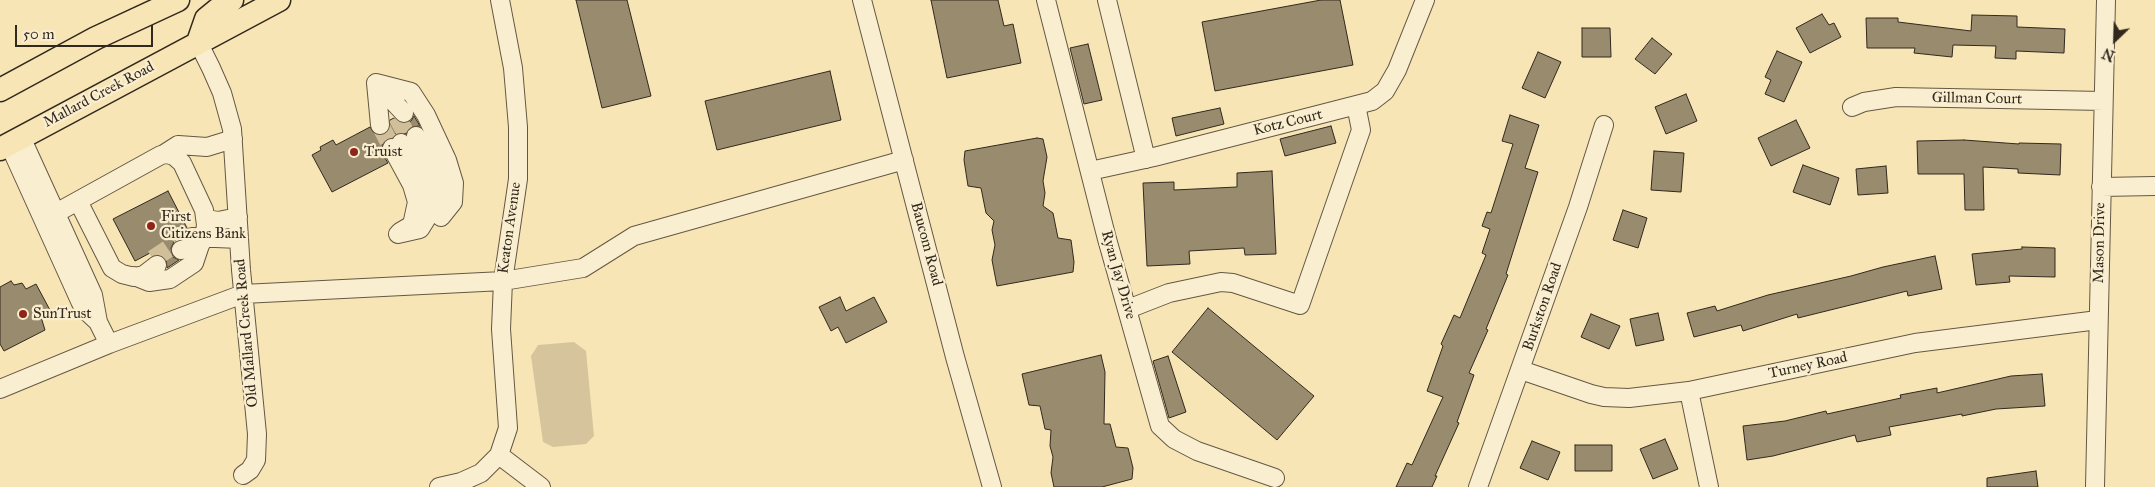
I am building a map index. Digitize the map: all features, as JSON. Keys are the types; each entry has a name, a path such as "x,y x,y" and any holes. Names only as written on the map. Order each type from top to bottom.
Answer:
{"main road":[{"path":"198,42 206,19 232,0"},
{"name":"Mallard Creek Road","path":"10,143 279,0"},
{"path":"0,90 96,38 176,1"}],"street":[{"name":"Keaton Avenue","path":"439,487 461,482 481,473 499,455 508,428 501,329 503,280 514,217 519,159 513,68 500,0"},
{"name":"Baucom Road","path":"862,0 955,357 992,487"},
{"name":"Ryan Jay Drive","path":"1046,0 1107,239 1160,426 1174,440 1197,451 1275,478"},
{"path":"1107,0 1146,159"},
{"name":"Kotz Court","path":"1090,171 1146,159 1372,101 1385,91 1397,70 1425,0"},
{"name":"Mason Drive","path":"2095,487 2106,0"},
{"name":"Old Mallard Creek Road","path":"198,42 212,68 222,93 228,112 232,139 257,451 256,460 250,470 242,474"},
{"path":"393,119 376,83 411,92 426,116 447,160 454,182 453,202 431,223 398,234 412,225 417,202 405,142"},
{"name":"Gillman Court","path":"1852,107 1864,102 1896,98 2103,102"},
{"path":"1128,309 1169,293 1221,282 1232,282 1300,305 1361,130 1356,105"},
{"name":"Burkston Road","path":"1478,487 1578,207 1604,125"},
{"path":"56,213 178,145 208,147 232,139"},
{"path":"405,142 429,191 431,223"},
{"path":"405,142 441,178 431,223"},
{"path":"10,143 56,213 93,295 98,322 109,344"},
{"path":"10,143 80,301 84,309 98,322"},
{"path":"78,201 112,268 122,274 149,282 170,279 194,263 202,241 206,220 204,210 182,163 174,156 164,154"},
{"path":"0,389 109,344 243,294 503,280 583,268 634,236 904,160"},
{"path":"2101,187 2155,186"},
{"path":"206,220 218,221 238,217"},
{"path":"179,246 188,236 202,241 239,240"},
{"path":"134,277 144,275 155,262"},
{"name":"Turney Road","path":"1521,370 1565,386 1604,397 1629,398 1689,391 1915,343 2098,320"},
{"path":"1689,391 1709,487"},
{"path":"499,455 541,487"}],"shaded area":[{"path":"574,342 586,351 594,436 586,444 553,447 543,442 531,356 538,345"}],"building":[{"path":"576,0 627,0 651,96 602,108"},
{"path":"931,0 998,0 1004,26 1013,24 1021,63 947,78"},
{"path":"1321,0 1340,0 1353,65 1215,91 1202,22"},
{"path":"1822,14 1829,25 1834,23 1841,37 1810,53 1796,28"},
{"path":"1972,15 2017,16 2017,27 2065,29 2064,53 2016,51 2016,59 1995,58 1996,46 1953,45 1952,57 1914,53 1915,48 1867,48 1866,18 1898,18 1898,22 1971,31"},
{"path":"1582,28 1610,28 1611,57 1582,57"},
{"path":"1652,38 1672,54 1655,74 1635,59"},
{"path":"1088,44 1102,100 1084,104 1070,48"},
{"path":"1777,51 1802,62 1784,102 1765,94 1771,80 1765,77"},
{"path":"1538,52 1561,62 1545,98 1522,88"},
{"path":"830,71 841,120 717,150 705,101"},
{"path":"1686,94 1697,121 1666,134 1655,107"},
{"path":"1220,108 1224,124 1176,136 1172,118"},
{"path":"1510,115 1539,125 1525,168 1538,172 1506,274 1508,275 1486,329 1488,330 1469,373 1474,375 1457,422 1459,423 1435,476 1437,476 1432,487 1396,487 1407,463 1412,465 1443,397 1427,391 1443,346 1441,344 1454,315 1460,318 1486,255 1482,253 1490,229 1482,226 1487,212 1491,213 1513,144 1502,141"},
{"name":"Truist","path":"414,116 420,126 411,127 406,134 400,132 395,134 383,143 382,153 388,163 332,192 312,155 321,150 320,147 333,140 336,145 370,127 375,134 381,135 389,130 390,120 394,118 400,123 406,123 411,121"},
{"path":"1796,120 1810,148 1771,166 1758,138"},
{"path":"1331,126 1336,143 1285,156 1280,139"},
{"path":"1037,138 1043,139 1047,157 1043,181 1045,193 1043,206 1053,213 1058,238 1071,240 1074,262 1073,272 997,286 992,260 995,245 992,230 994,221 986,213 981,188 968,186 964,160 965,151"},
{"path":"1964,140 2019,144 2061,144 2060,175 2018,173 2018,169 1983,167 1984,210 1965,210 1964,174 1918,174 1917,141"},
{"path":"1654,151 1684,153 1681,192 1651,190"},
{"path":"1803,165 1839,178 1830,205 1793,192"},
{"path":"1886,166 1888,193 1858,195 1856,169"},
{"path":"1272,171 1276,254 1245,255 1244,248 1189,251 1190,264 1147,266 1143,183 1174,182 1174,190 1237,187 1237,173"},
{"name":"First Citizens Bank","path":"168,191 187,228 181,237 175,240 171,248 173,257 179,260 167,268 166,259 161,255 152,256 150,253 135,261 113,219"},
{"path":"1623,210 1647,218 1638,248 1613,240"},
{"path":"2022,247 2055,248 2055,277 2009,276 2010,282 1976,285 1972,254 2022,249"},
{"path":"1935,256 1942,289 1908,296 1907,291 1798,318 1797,314 1743,331 1741,325 1694,337 1687,313 1715,306 1717,311 1768,295"},
{"name":"SunTrust","path":"11,281 14,285 22,283 26,289 36,284 51,312 41,317 45,330 4,351 0,344 0,287"},
{"path":"840,297 846,311 874,297 887,322 846,343 838,327 831,331 819,307"},
{"path":"1208,308 1314,396 1277,440 1172,352"},
{"path":"1658,313 1664,340 1636,346 1630,319"},
{"path":"1591,314 1620,326 1609,349 1581,337"},
{"path":"1101,355 1105,372 1104,424 1110,424 1116,447 1128,448 1133,468 1132,479 1102,487 1054,487 1051,473 1053,457 1050,446 1051,430 1045,429 1040,406 1029,405 1022,374"},
{"path":"1168,356 1186,412 1169,418 1153,361"},
{"path":"2042,374 2045,406 1996,409 1889,427 1891,435 1857,442 1855,435 1773,456 1747,460 1743,426 1785,421 1826,411 1827,414 1901,398 1900,395 1937,388 1937,393 2011,376"},
{"path":"1665,439 1678,469 1653,479 1640,449"},
{"path":"1532,441 1560,452 1548,480 1520,468"},
{"path":"1575,445 1612,445 1612,471 1575,471"},
{"path":"2036,471 2038,487 1987,487 1987,478"}],"tunnel":[{"path":"397,117 409,139"},
{"path":"380,125 392,148"},
{"path":"153,259 177,243"}],"place":[{"name":"Truist","path":"354,152"},
{"name":"First Citizens Bank","path":"151,226"},
{"name":"SunTrust","path":"23,314"}]}
